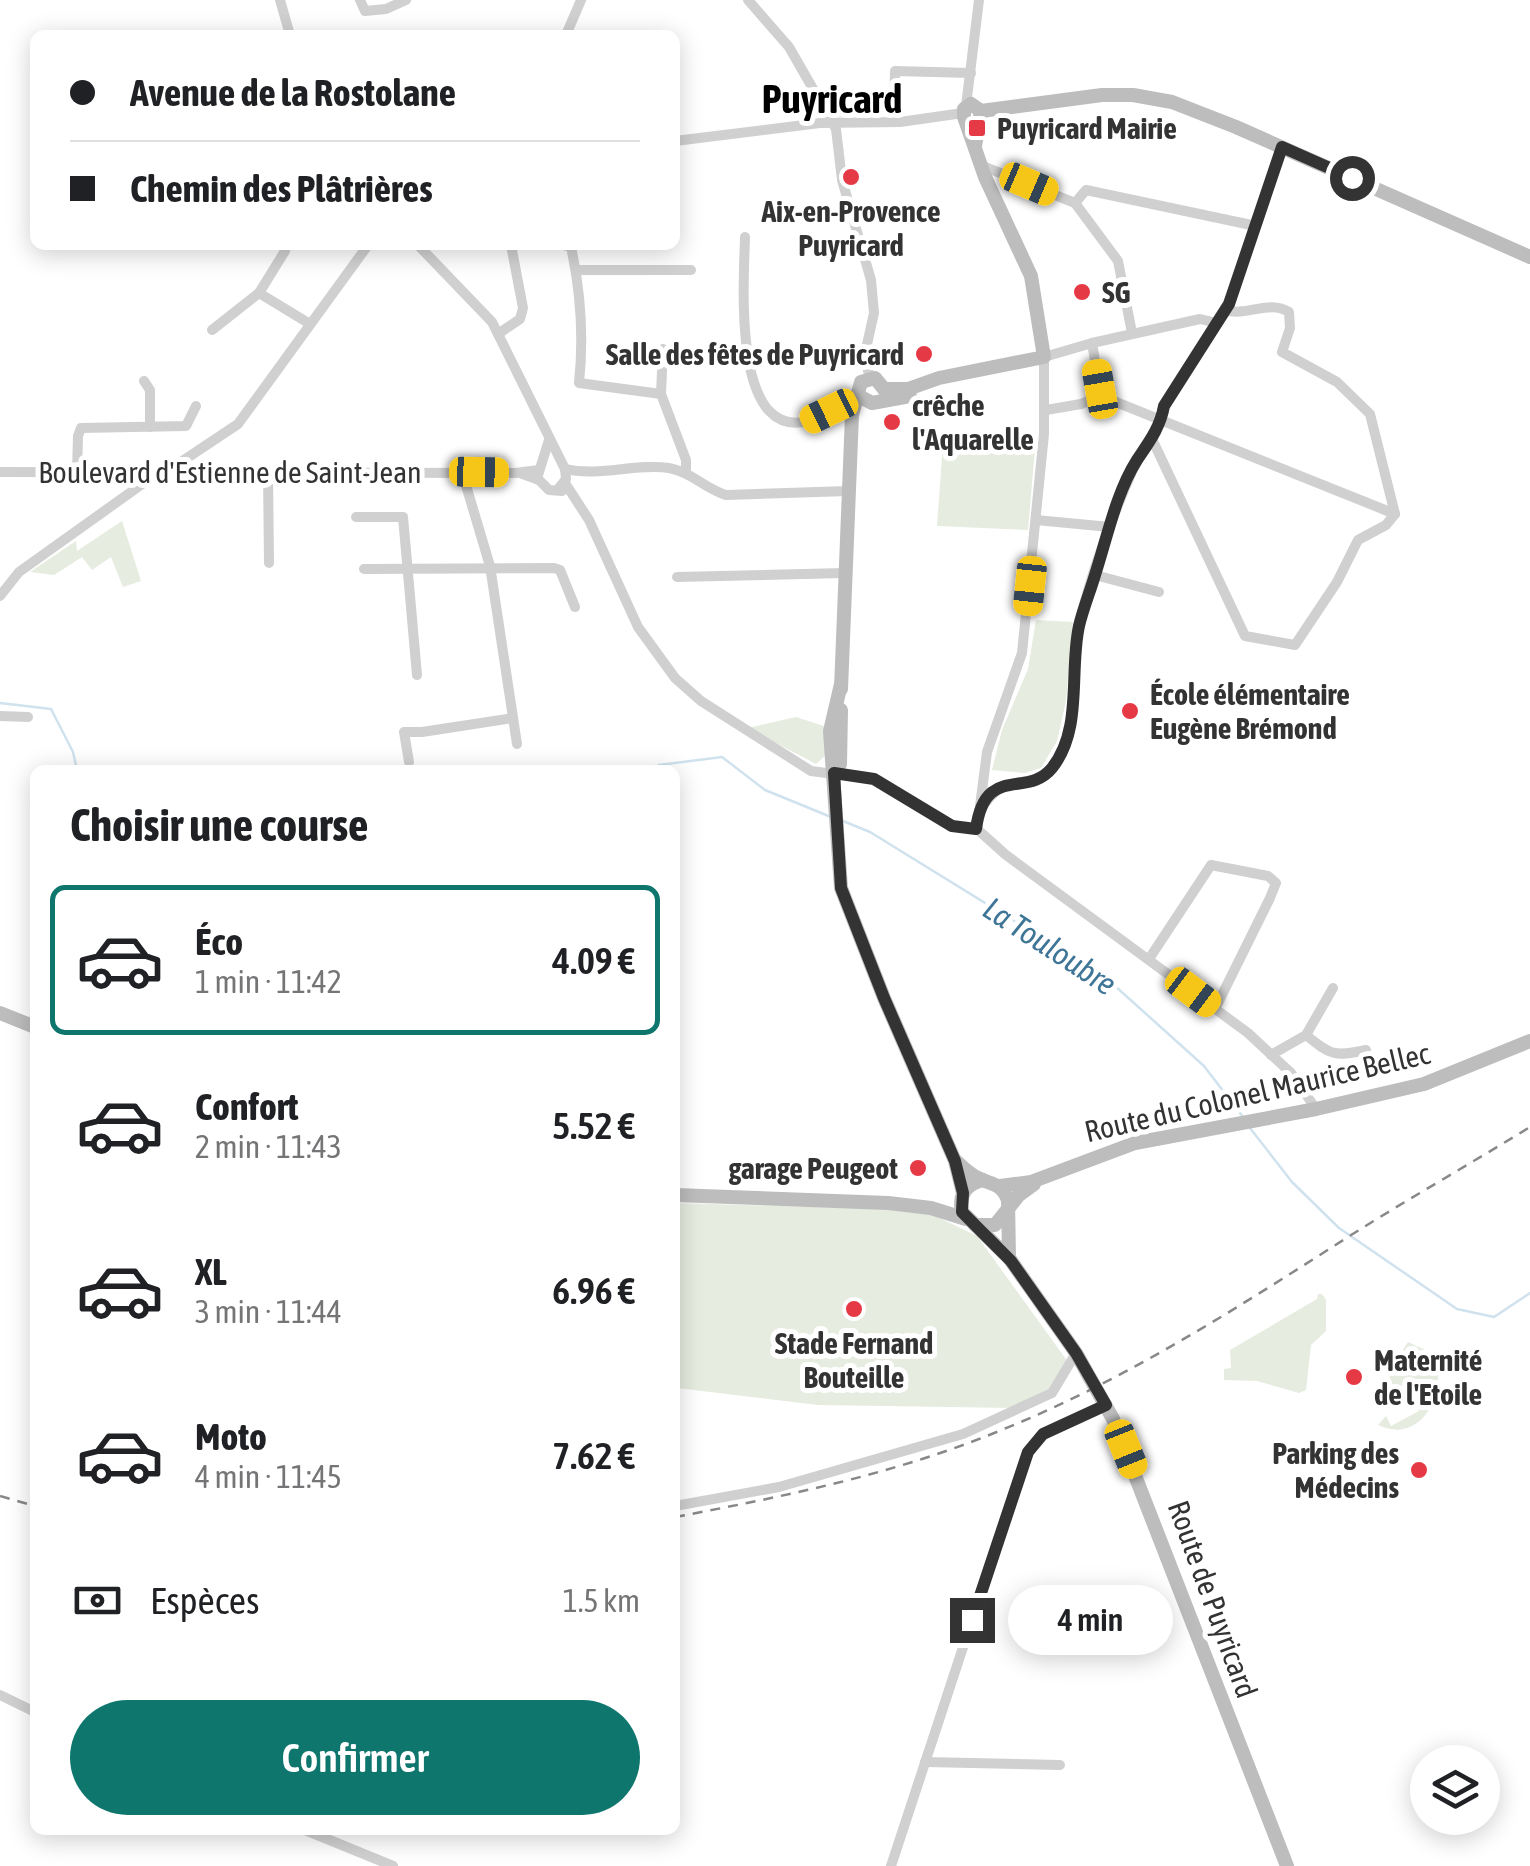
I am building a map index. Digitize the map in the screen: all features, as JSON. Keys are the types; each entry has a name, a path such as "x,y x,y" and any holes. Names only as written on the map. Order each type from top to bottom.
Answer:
{"street":[{"path":"280,0 289,30"},
{"path":"360,0 366,11 386,9 406,0"},
{"path":"568,30 581,0"},
{"path":"748,0 789,46 833,124 842,180 871,280 874,313 864,358 870,378"},
{"path":"976,829 987,752 1022,653 1046,410 1044,358 1031,276 975,146 971,78 979,0"},
{"path":"894,122 895,72 971,78"},
{"path":"680,140 833,124 894,122 1071,98 1133,95 1172,102 1530,257"},
{"path":"979,813 989,794 1010,783 1041,777 1059,755 1070,726 1079,625 1110,527 1138,459 1162,421 1164,406 1225,310 1282,147"},
{"path":"980,165 1075,204 1118,261 1132,333"},
{"path":"1075,204 1086,190 1256,226"},
{"path":"745,237 744,296 750,362 756,396 768,414 783,420 809,421 865,398 910,396 928,381"},
{"path":"174,472 181,462 238,424 364,250"},
{"path":"423,250 473,301 498,334 563,477"},
{"path":"498,334 520,319 523,308 512,250"},
{"path":"572,250 584,342 579,383 661,394"},
{"path":"212,330 259,293 285,251"},
{"path":"576,270 691,270"},
{"path":"259,293 310,324"},
{"path":"1225,310 1238,314 1276,306 1289,312 1290,328 1282,352 1337,382 1370,414 1395,514"},
{"path":"884,388 908,389 928,381 1044,358 1092,342 1200,319 1217,323"},
{"path":"1092,342 1101,396"},
{"path":"664,348 661,394 686,460 686,473"},
{"path":"865,398 861,382 879,380 884,394 856,401 852,428 841,684 830,731 837,773 835,829 841,888 955,1161 962,1212 970,1222"},
{"path":"144,381 150,390 150,426"},
{"path":"1046,410 1101,396 1395,514"},
{"path":"78,472 81,428 186,426 196,406"},
{"path":"1152,438 1245,636 1295,645 1337,582 1358,540 1386,525 1395,514"},
{"path":"549,440 540,471 563,477 668,468 686,473 711,491 726,495 848,491"},
{"name":"Boulevard d'Estienne de Saint-Jean","path":"0,472 540,471 549,490 563,477 589,520 638,627 674,678 723,718 810,771 837,773"},
{"path":"0,596 19,572 159,472"},
{"path":"462,472 490,566 517,744"},
{"path":"268,473 268,562"},
{"path":"356,517 403,518 416,675"},
{"path":"1036,520 1110,527"},
{"path":"364,569 490,566 560,570 575,607"},
{"path":"677,577 845,573"},
{"path":"1096,575 1159,592"},
{"path":"0,716 28,717"},
{"path":"408,762 404,732 513,718"},
{"path":"837,773 874,779 952,826 976,829 1248,1032 1299,1082 1316,1110"},
{"path":"1149,960 1211,865 1268,876 1276,883 1215,1009"},
{"path":"1270,1054 1306,1036 1333,988"},
{"path":"0,1013 30,1025"},
{"path":"1306,1036 1340,1056 1366,1050"},
{"name":"Route du Colonel Maurice Bellec","path":"1000,1186 1052,1174 1123,1146 1316,1110 1424,1084 1530,1041"},
{"path":"932,1208 985,1227 1005,1213 1008,1200 1000,1186 983,1180 955,1161"},
{"name":"Route du Colonel Maurice Bellec","path":"1005,1213 1030,1186 1052,1174"},
{"path":"680,1195 932,1208 953,1204 973,1183 983,1180"},
{"name":"Route de Puyricard","path":"1005,1213 1002,1238 1008,1257"},
{"name":"Route de Puyricard","path":"970,1222 1008,1257 1076,1353 1104,1401 1156,1524 1286,1866"},
{"path":"680,1505 778,1488 963,1434 1052,1392 1076,1353"},
{"path":"891,1866 1028,1452 1043,1434 1104,1401"},
{"path":"0,1695 30,1710"},
{"path":"925,1762 1060,1764"},
{"path":"316,1835 393,1866"}],"shaded area":[{"path":"890,91 890,115 830,118 823,93"},
{"path":"944,430 1036,437 1028,530 937,526"},
{"path":"122,521 141,581 123,587 111,557 92,570 82,557 54,575 30,572 76,541 77,551"},
{"path":"1036,620 1073,622 1066,701 1057,741 1041,768 1025,773 992,770 1002,730 1028,669"},
{"path":"796,717 827,727 827,754 816,764 748,728"},
{"name":"Stade Fernand Bouteille","path":"680,1203 923,1210 977,1236 1068,1362 1054,1386 1015,1408 818,1405 680,1388"},
{"path":"1318,1294 1326,1300 1326,1331 1311,1345 1306,1390 1299,1393 1257,1381 1224,1380 1224,1369 1231,1368 1230,1350 1317,1299"},
{"path":"1408,1342 1434,1354 1438,1384 1434,1398 1419,1422 1407,1428 1378,1425 1386,1416 1391,1426 1419,1411 1413,1401 1402,1407 1390,1380 1392,1368"}],"waterway":[{"name":"La Touloubre","path":"0,703 51,709 76,765"},
{"name":"La Touloubre","path":"659,765 722,757 765,790 831,817"},
{"name":"La Touloubre","path":"843,821 870,832 1105,977 1204,1066 1243,1117"},
{"name":"La Touloubre","path":"1250,1128 1292,1182 1339,1228 1457,1309 1494,1317 1530,1293"}],"railway":[{"path":"680,1516 883,1471 964,1445 1050,1409 1180,1341 1530,1127"},
{"path":"0,1496 30,1505"}],"place":[{"name":"Puyricard Mairie","path":"977,128"},
{"name":"Aix-en-Provence Puyricard","path":"851,177"},
{"name":"SG","path":"1082,292"},
{"name":"Salle des fêtes de Puyricard","path":"924,354"},
{"name":"crêche l'Aquarelle","path":"892,422"},
{"name":"École élémentaire Eugène Brémond","path":"1130,711"},
{"name":"garage Peugeot","path":"918,1168"},
{"name":"Stade Fernand Bouteille","path":"854,1309"},
{"name":"Maternité de l'Etoile","path":"1354,1377"},
{"name":"Parking des Médecins","path":"1419,1470"}],"district":[{"name":"Puyricard","path":"832,98"}],"route":[{"path":"972,1620 1028,1452 1036,1439 1106,1405 1076,1353 1011,1261 962,1212 963,1193 955,1161 841,888 834,773 874,779 952,826 976,829 989,794 1010,783 1041,777 1051,769 1070,726 1079,625 1110,527 1138,459 1162,421 1164,406 1229,304 1282,147 1352,178"}]}
